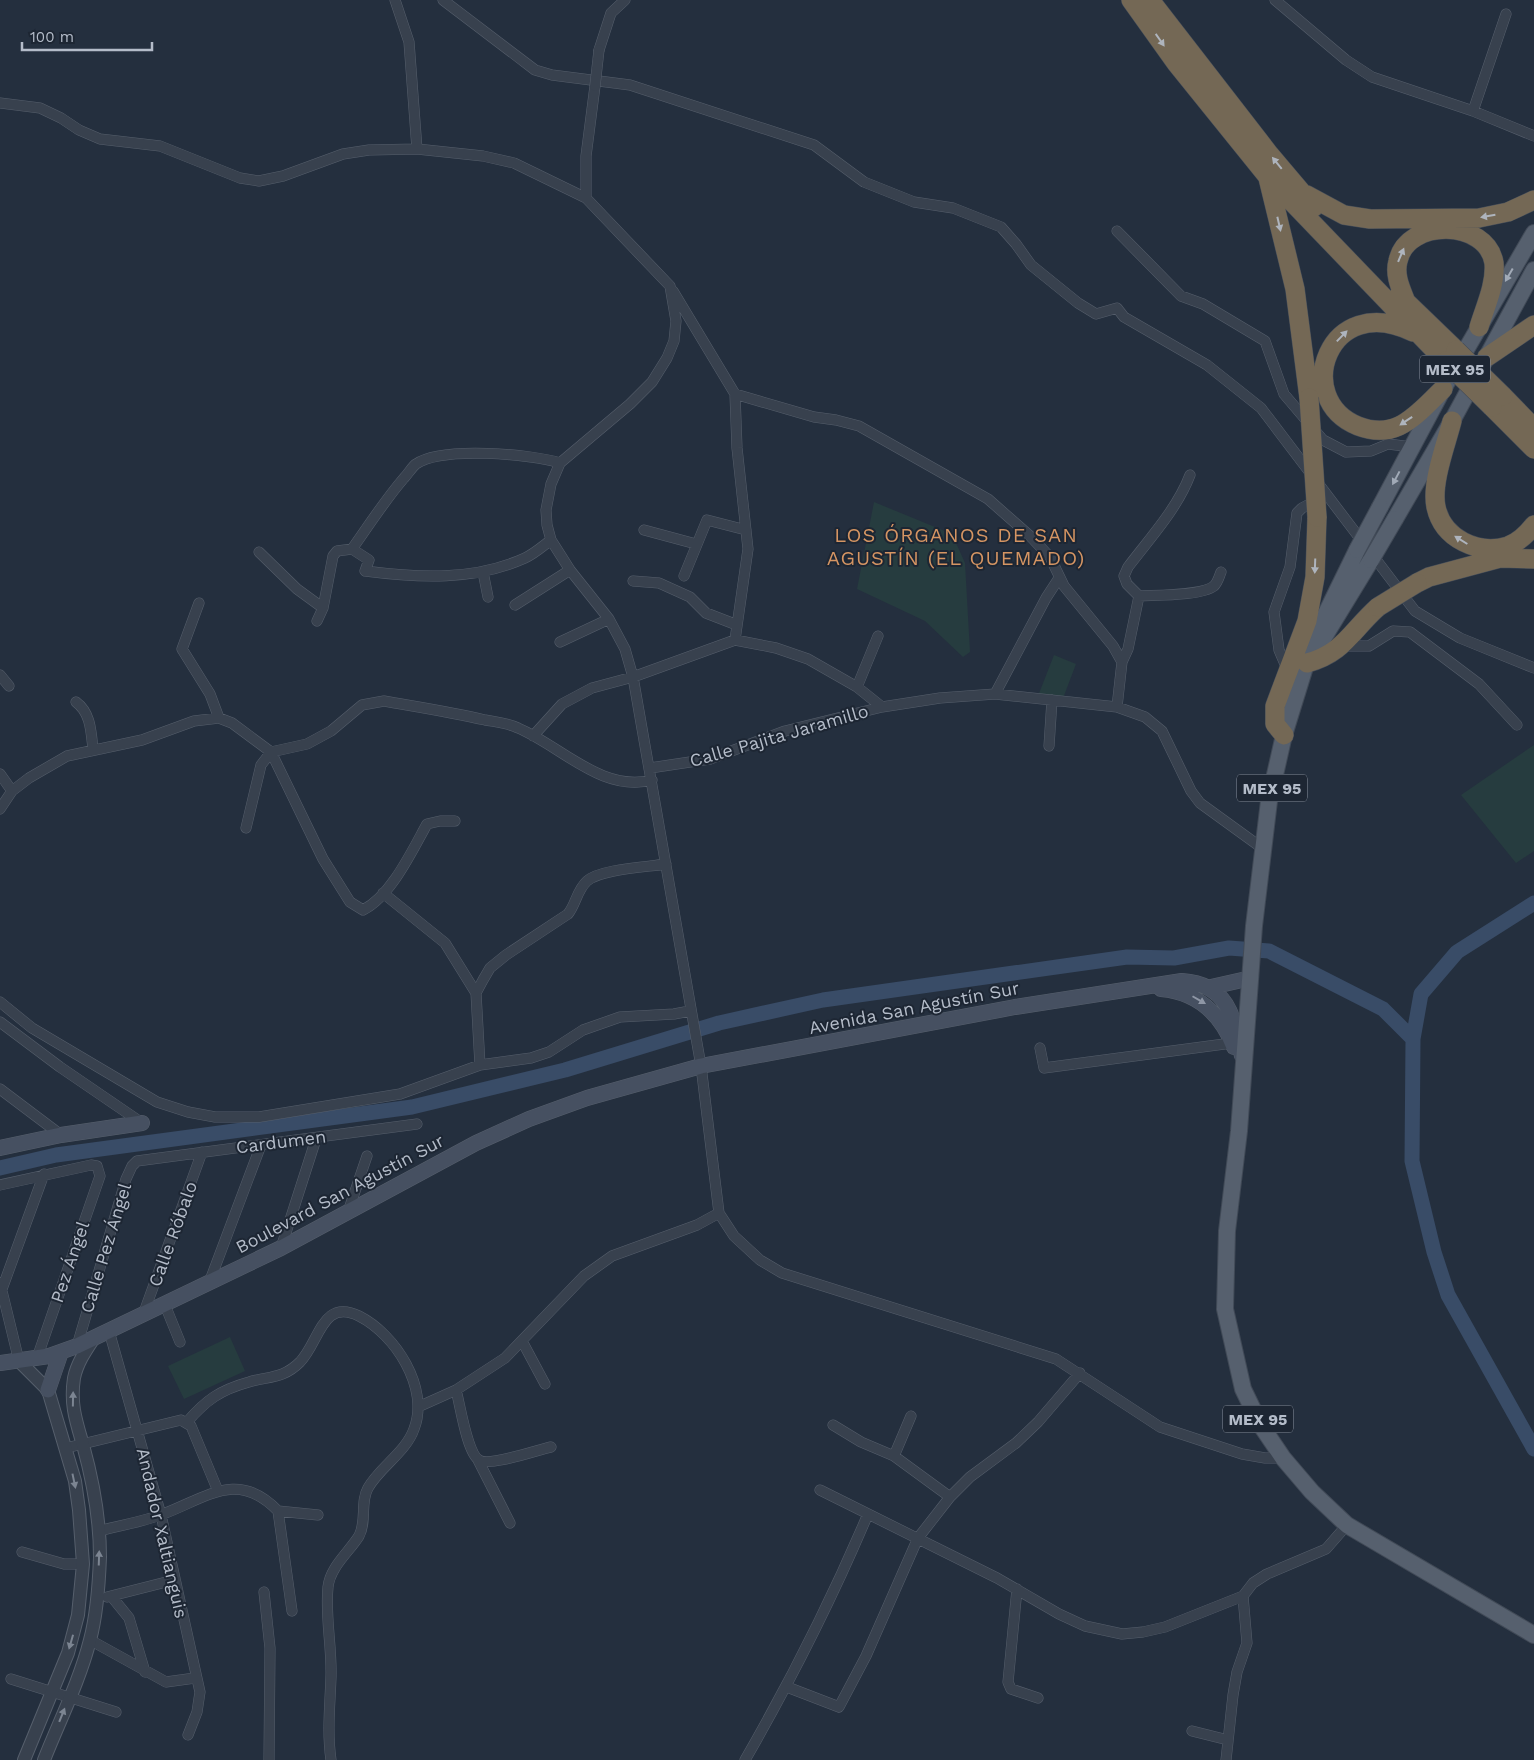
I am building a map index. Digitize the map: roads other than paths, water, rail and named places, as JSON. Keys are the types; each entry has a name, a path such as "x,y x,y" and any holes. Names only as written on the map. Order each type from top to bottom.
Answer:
{"highway":[{"path":"1131,0 1176,63 1268,177 1421,336"},
{"path":"1150,0 1299,190 1341,237 1406,302 1450,355 1503,404 1531,439 1534,456"},
{"path":"1268,177 1294,289 1309,398 1317,517 1315,577 1307,620 1275,706 1273,718 1275,724 1284,735"},
{"path":"1299,190 1337,212 1353,218 1370,220 1484,218 1508,212 1534,200"},
{"path":"1406,302 1397,268 1399,255 1407,243 1418,236 1431,232 1451,230 1467,232 1486,245 1494,265 1493,280 1479,327"},
{"path":"1443,389 1398,426 1380,431 1363,428 1345,421 1330,405 1326,393 1326,360 1331,347 1345,331 1360,323 1381,321 1396,324 1421,336 1450,355"},
{"path":"1487,357 1534,325"},
{"path":"1503,404 1534,418"},
{"path":"1452,421 1435,489 1436,507 1443,524 1456,538 1472,547 1490,549 1509,546 1525,536 1534,525"},
{"path":"1308,659 1330,655 1342,646 1378,607 1428,577 1500,558 1534,559"}],"main road":[{"name":"MEX 95","path":"1534,233 1443,389 1357,550 1317,632 1284,735 1269,802 1262,848 1254,926 1244,1070 1227,1231 1225,1309 1243,1388 1260,1424 1283,1458 1312,1492 1347,1525 1534,1635"},
{"name":"MEX 95","path":"1308,659 1335,622 1452,421 1534,270"},
{"path":"1244,1070 1238,1039 1229,1010 1220,995 1211,987 1251,972"},
{"name":"Avenida San Agustín Sur","path":"701,1066 1015,1007 1182,981 1211,987"},
{"name":"Avenida San Agustín Sur","path":"1134,989 1171,990 1199,1000 1217,1017 1232,1043 1244,1070"},
{"name":"Boulevard San Agustín Sur","path":"0,1363 37,1358 77,1346 281,1248 476,1143 529,1119 587,1098 701,1066"},
{"path":"0,1148 61,1135 142,1123"},
{"path":"48,1390 61,1352"}],"street":[{"path":"395,0 409,42 417,149"},
{"path":"444,0 535,70 552,75 630,85 814,145 864,182 914,202 953,208 1000,227 1016,244 1031,265 1078,303 1096,314 1117,308 1124,317 1207,365 1261,408 1415,611 1460,638 1534,668"},
{"path":"586,198 586,156 599,50 611,13 625,0"},
{"path":"1275,0 1346,60 1372,77 1473,111 1534,136"},
{"path":"1473,111 1506,14"},
{"path":"0,103 40,108 61,118 79,130 100,139 160,146 240,178 259,181 283,176 343,154 369,150 417,149 483,156 514,163 586,198 670,286 735,394 737,448 746,530 747,561 735,640"},
{"path":"1117,231 1181,296 1203,304 1265,341 1284,394 1323,440 1346,452 1371,451 1388,444 1412,447"},
{"path":"670,286 676,321 674,341 667,358 652,382 630,404 560,463 551,484 546,510 551,540 570,570 609,619 625,649 633,677 701,1066 718,1213 734,1236 760,1260 782,1274 1010,1343 1056,1359 1080,1373 1132,1411 1160,1427 1242,1454 1265,1458 1283,1458"},
{"path":"735,394 814,417 859,426 954,478 988,500 1030,536 1050,557 1060,578 1113,646 1122,662"},
{"path":"352,549 389,496 416,464 432,457 498,454 543,458 560,463"},
{"path":"1139,596 1127,584 1124,576 1128,567 1170,511 1185,488 1190,475"},
{"path":"1288,671 1279,650 1274,612 1290,568 1297,513 1311,502 1327,496"},
{"path":"684,576 707,520 746,530"},
{"path":"644,530 696,544"},
{"path":"318,621 323,608 333,556 337,550 352,549 369,560 364,571 409,577 483,572 526,558 551,540"},
{"path":"259,552 297,589 323,608"},
{"path":"515,605 570,570"},
{"path":"483,572 488,597"},
{"path":"1139,596 1210,588 1218,581 1221,572"},
{"path":"995,694 1046,598 1060,578"},
{"path":"633,581 659,582 690,596 706,612 737,625"},
{"path":"1117,707 1122,662 1128,649 1139,596"},
{"path":"199,603 182,649 210,694 219,718"},
{"path":"560,642 609,619"},
{"path":"1342,646 1369,646 1393,631 1410,632 1479,684 1517,725"},
{"path":"857,687 878,636"},
{"path":"533,736 562,704 592,688 633,677 735,640 776,648 808,660 857,687 882,707"},
{"path":"0,675 9,686"},
{"name":"Calle Pajita Jaramillo","path":"650,768 710,759 785,731 882,707 940,698 995,694 1117,707 1146,717 1162,731 1191,791 1200,803 1262,848"},
{"path":"1049,746 1052,700"},
{"path":"76,702 84,708 87,714 93,749"},
{"path":"246,828 261,765 271,752 308,744 331,731 362,704 372,702 384,702 460,714 517,727 603,776 628,782 652,780"},
{"path":"0,809 12,792 29,778 67,756 142,740 194,721 219,718 232,723 271,752 323,859 350,902 362,910 383,893 403,867 427,824 440,820 455,822"},
{"path":"0,774 12,792"},
{"path":"476,993 490,968 568,914 573,908 579,890 588,880 614,872 666,864"},
{"path":"383,893 445,943 476,993 480,1065"},
{"path":"0,1002 32,1028 157,1102 188,1112 215,1117 259,1117 400,1094 480,1065 531,1058 549,1052 583,1030 620,1017 691,1014"},
{"path":"0,1022 60,1067 142,1123"},
{"path":"1040,1048 1044,1068 1232,1043"},
{"path":"0,1089 61,1135"},
{"name":"Cardumen","path":"145,1159 316,1139 417,1124"},
{"path":"281,1248 316,1139"},
{"path":"209,1283 262,1145"},
{"name":"Calle Róbalo","path":"143,1315 202,1152"},
{"path":"348,1212 367,1156"},
{"name":"Calle Pez Ángel","path":"77,1346 126,1179 132,1166 137,1161 145,1159"},
{"name":"Pez Ángel","path":"37,1358 100,1176 97,1166 91,1165 44,1174"},
{"path":"0,1185 44,1174"},
{"path":"24,1760 68,1653 78,1615 83,1564 79,1510 66,1448 48,1390 19,1361 1,1286 44,1174"},
{"path":"418,1407 456,1390 488,1371 522,1341 584,1276 612,1256 696,1225 718,1213"},
{"path":"165,1305 180,1342"},
{"path":"187,1422 203,1403 221,1392 250,1382 271,1379 286,1372 300,1361 325,1322 333,1312 339,1310 350,1312 376,1326 392,1341 402,1357 413,1382 418,1407 414,1430 366,1491 362,1530 337,1564 328,1586 331,1678 328,1708 332,1760"},
{"name":"Andador Xaltianguis","path":"109,1331 161,1515 195,1678 200,1692 200,1704 188,1735"},
{"path":"44,1760 90,1640 97,1597 99,1531 83,1445 74,1416 74,1377 80,1359 94,1338"},
{"path":"522,1341 545,1384"},
{"path":"787,1687 839,1707 866,1656 918,1538 950,1497 970,1478 1016,1443 1038,1422 1080,1373"},
{"path":"456,1390 474,1456 478,1460 510,1523"},
{"path":"894,1456 912,1416"},
{"path":"66,1448 175,1420 187,1422 191,1426 218,1491"},
{"path":"833,1425 861,1442 894,1456 950,1497"},
{"path":"478,1460 485,1462 551,1447"},
{"path":"99,1531 161,1515 218,1491 238,1488 256,1494 270,1502 278,1511 292,1611"},
{"path":"820,1490 1017,1589 1059,1614 1085,1626 1122,1634 1165,1627 1242,1596 1253,1583 1267,1574 1326,1549 1347,1525"},
{"path":"278,1511 318,1515"},
{"path":"745,1760 787,1687 850,1556 868,1514"},
{"path":"22,1552 64,1564 83,1564"},
{"path":"97,1597 112,1597 174,1580"},
{"path":"1017,1589 1008,1682 1011,1689 1038,1698"},
{"path":"264,1592 270,1648 269,1760"},
{"path":"1226,1760 1237,1672 1247,1643 1242,1596"},
{"path":"112,1597 129,1618 146,1672"},
{"path":"90,1640 166,1682 195,1678"},
{"path":"11,1679 116,1712"},
{"path":"1192,1731 1228,1740"}],"waterway":[{"path":"1534,903 1457,952 1421,994 1413,1039 1412,1161 1434,1252 1448,1295 1534,1449"},
{"path":"0,1168 56,1155 412,1107 565,1070 719,1023 823,1000 1127,957 1174,958 1229,948 1269,951 1383,1009 1413,1039"}],"district":[{"name":"LOS ÓRGANOS DE SAN AGUSTÍN (EL QUEMADO)","path":"956,546"}]}
